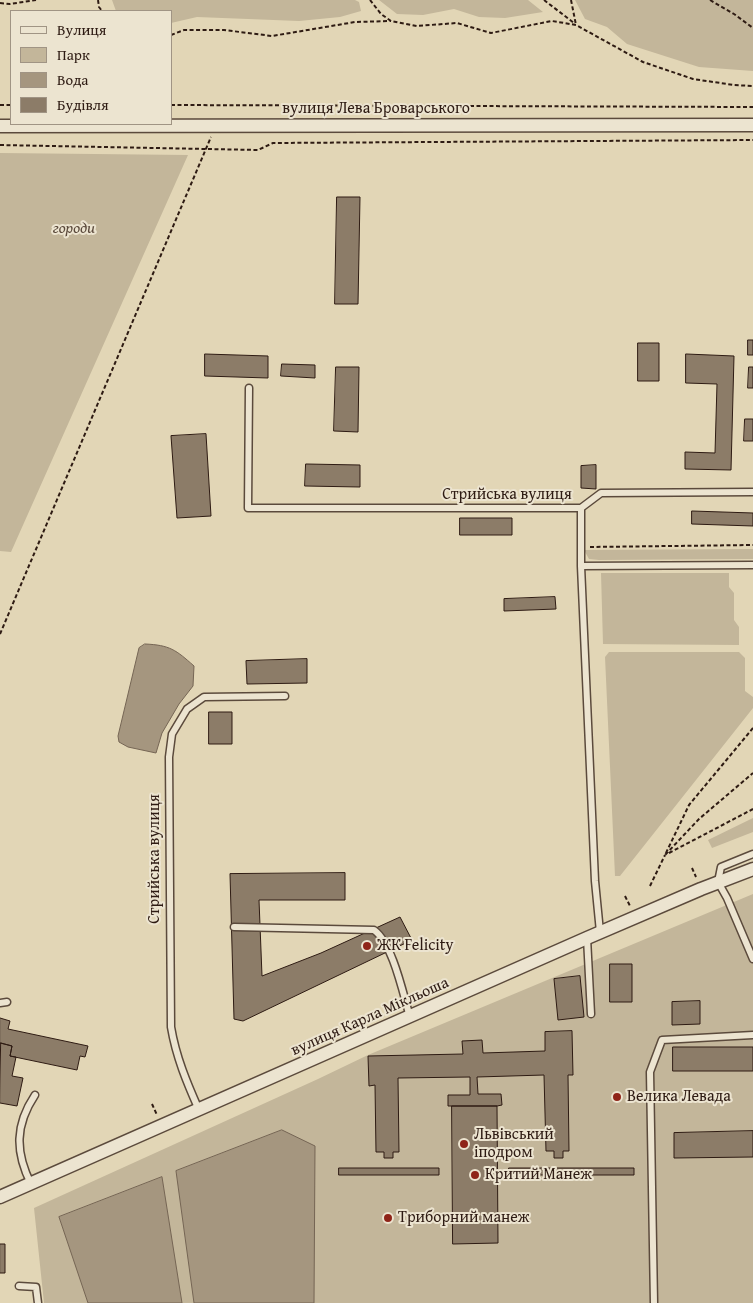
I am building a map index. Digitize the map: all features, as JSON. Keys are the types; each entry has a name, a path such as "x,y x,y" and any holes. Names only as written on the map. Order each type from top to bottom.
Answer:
{"street":[{"name":"вулиця Лева Броварського","path":"0,126 753,125"},
{"name":"вулиця Карла Мікльоша","path":"0,1197 600,932 753,869"}],"lane":[{"name":"Стрийська вулиця","path":"249,388 248,508 581,508 581,566 595,881 600,932"},
{"path":"581,508 602,493 753,492"},
{"path":"581,566 753,565"},
{"name":"Стрийська вулиця","path":"199,1110 180,1067 171,1027 168,757 172,734 187,709 204,697 285,696"},
{"path":"753,854 721,867 718,882 753,958"},
{"path":"234,927 374,930 379,933 395,964 410,1017"},
{"path":"587,938 590,1014"},
{"path":"0,1003 8,1002"},
{"path":"654,1303 650,1072 662,1040 753,1035"},
{"path":"31,1184 22,1161 19,1138 21,1122 35,1095"},
{"path":"19,1286 36,1287 38,1303"}],"path":[{"path":"0,3 10,4 36,0"},
{"path":"370,0 381,14 391,21"},
{"path":"544,0 576,24 643,62 693,79 753,86"},
{"path":"571,0 576,24"},
{"path":"710,0 753,28"},
{"path":"172,35 184,30 216,30 272,36 355,22 391,21 417,26 457,23 491,33 552,21 576,24"},
{"path":"172,105 753,106"},
{"path":"0,634 216,126"},
{"path":"0,144 258,150 273,144 753,140"},
{"path":"581,547 753,545"},
{"path":"650,886 689,804 753,728"},
{"path":"665,855 699,819 753,773"},
{"path":"665,855 753,809"},
{"path":"692,868 696,877"}],"green space":[{"path":"112,0 355,0 359,2 361,11 340,17 299,21 197,17 172,23 172,10 116,10"},
{"path":"379,0 528,0 543,12 505,18 479,17 454,9 423,15 397,14"},
{"path":"575,0 753,0 753,71 699,67 627,44 607,27 585,19"},
{"name":"городи","path":"0,153 188,155 11,552 0,551"},
{"path":"753,549 753,559 599,560 589,559 584,550"},
{"path":"601,573 729,573 729,587 734,593 734,620 739,627 739,645 603,644"},
{"path":"609,652 739,652 745,658 745,691 753,697 753,708 620,876 615,876 605,657"},
{"path":"753,818 753,832 712,848 708,840"},
{"name":"Львівський іподром","path":"753,894 753,1303 44,1303 34,1208 368,1055"}],"water":[{"path":"145,644 172,649 194,666 193,686 179,704 162,733 156,753 128,747 119,742 118,736 139,648"},
{"path":"282,1130 315,1146 314,1303 194,1303 176,1171"},
{"path":"162,1177 182,1303 88,1303 59,1217"}],"building":[{"path":"337,197 360,197 358,304 335,304"},
{"path":"748,340 753,340 753,355 748,355"},
{"path":"638,343 659,343 659,381 638,381"},
{"path":"205,354 268,356 268,378 205,376"},
{"path":"686,354 734,356 731,470 685,469 685,452 715,453 717,384 686,383"},
{"path":"282,364 315,365 315,378 281,376"},
{"path":"336,367 359,367 358,432 334,431"},
{"path":"749,367 753,367 753,388 748,388"},
{"path":"745,419 753,419 753,441 744,441"},
{"path":"206,434 211,516 177,518 171,436"},
{"path":"306,464 360,465 360,487 305,486"},
{"path":"596,465 596,489 581,488 581,466"},
{"path":"692,511 753,513 753,526 692,524"},
{"path":"460,518 512,518 512,535 460,535"},
{"path":"555,597 556,609 504,611 504,599"},
{"path":"307,659 307,683 247,684 246,661"},
{"path":"209,712 232,712 232,744 209,744"},
{"name":"ЖК Felicity","path":"345,873 345,900 259,900 262,976 321,953 400,917 412,940 243,1021 234,1019 230,874"},
{"path":"610,964 632,964 632,1002 610,1002"},
{"path":"580,976 584,1017 558,1020 554,979"},
{"path":"700,1001 700,1024 672,1025 672,1002"},
{"path":"0,1018 10,1021 8,1029 88,1046 85,1057 80,1056 77,1070 10,1056 12,1046 0,1043"},
{"path":"572,1031 573,1075 568,1075 569,1151 563,1151 563,1158 554,1158 554,1151 546,1151 544,1075 477,1077 478,1094 501,1094 502,1105 497,1106 448,1106 448,1095 470,1095 470,1077 398,1078 399,1152 393,1152 393,1158 384,1158 384,1152 376,1152 375,1085 369,1086 368,1056 463,1054 462,1041 482,1040 483,1053 545,1051 545,1032"},
{"path":"1,1043 12,1046 10,1056 16,1057 12,1076 23,1078 17,1106 0,1103"},
{"path":"673,1047 753,1047 753,1071 673,1071"},
{"name":"Критий Манеж","path":"452,1106 497,1106 498,1243 453,1244"},
{"path":"753,1131 753,1157 674,1158 674,1133"},
{"path":"339,1168 439,1168 439,1175 339,1175"},
{"path":"509,1168 634,1168 634,1175 509,1175"},
{"path":"0,1244 5,1244 5,1273 0,1273"}],"place":[{"name":"ЖК Felicity","path":"367,946"},
{"name":"Велика Левада","path":"617,1097"},
{"name":"Львівський іподром","path":"464,1144"},
{"name":"Критий Манеж","path":"475,1175"},
{"name":"Триборний манеж","path":"388,1218"}]}
